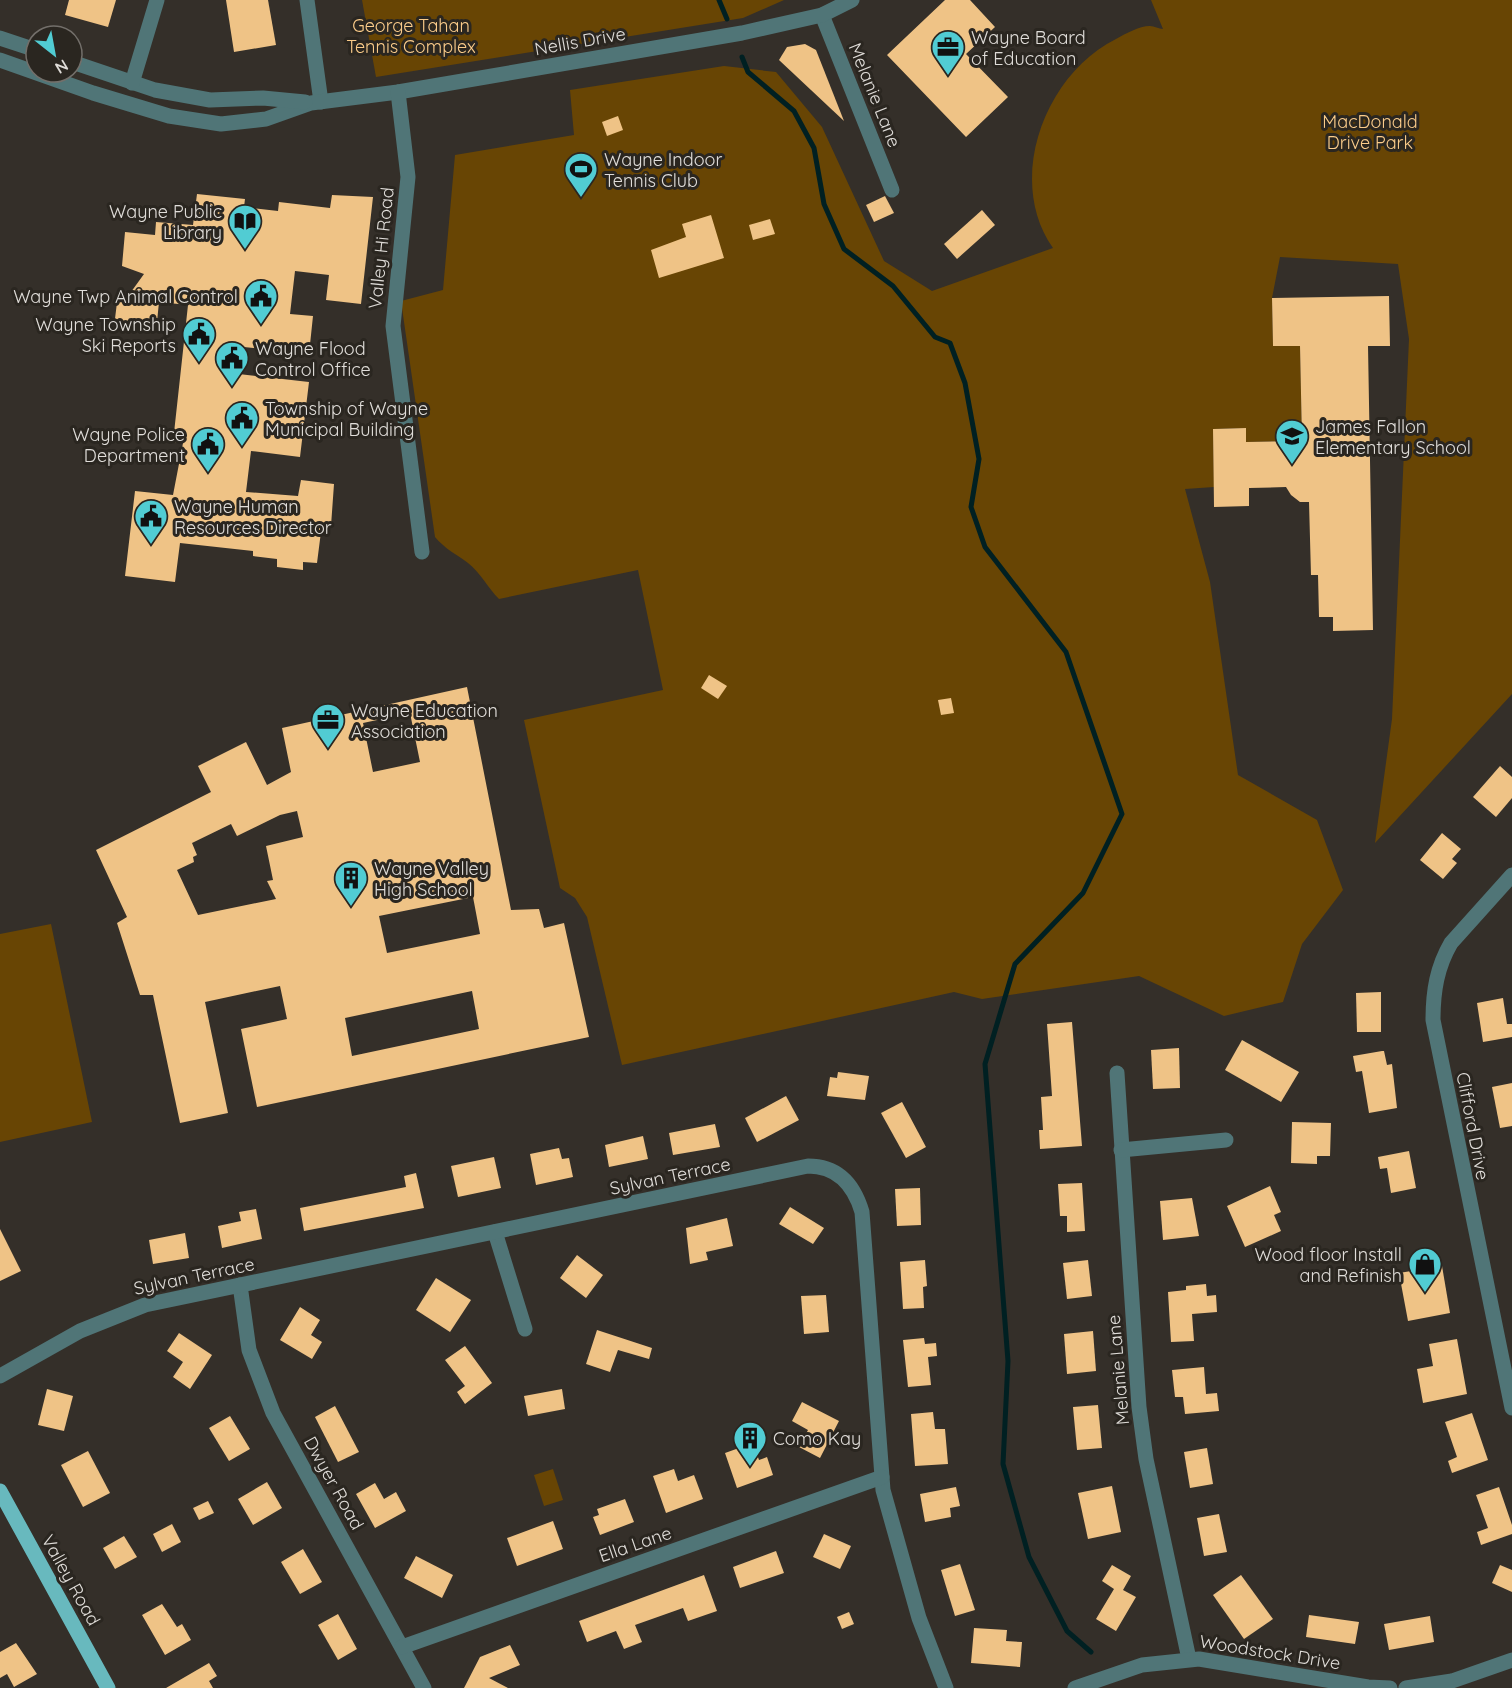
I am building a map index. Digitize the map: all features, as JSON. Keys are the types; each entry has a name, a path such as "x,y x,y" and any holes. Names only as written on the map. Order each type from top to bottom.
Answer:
{"main road":[{"name":"Valley Road","path":"0,1491 108,1688"}],"street":[{"path":"132,83 157,0"},
{"path":"307,0 316,102"},
{"name":"Nellis Drive","path":"84,66 132,83 210,100 262,98 316,102 398,92 742,33 822,15 852,0"},
{"name":"Melanie Lane","path":"822,15 892,190"},
{"path":"0,38 24,46"},
{"name":"Nellis Drive","path":"0,60 77,88 169,116 221,124 266,119 316,102"},
{"name":"Valley Hi Road","path":"398,92 408,177 393,326 422,552"},
{"name":"Clifford Drive","path":"1512,875 1451,943 1444,954 1433,996 1433,1020 1512,1408"},
{"name":"Melanie Lane","path":"1117,1073 1139,1407 1146,1459 1190,1659"},
{"path":"1121,1150 1226,1140"},
{"name":"Sylvan Terrace","path":"0,1376 112,1316 145,1305 808,1166 820,1166 840,1175 854,1192 862,1212 882,1477 901,1563 946,1688"},
{"path":"495,1232 525,1329"},
{"name":"Dwyer Road","path":"240,1285 249,1350 264,1392 424,1688"},
{"name":"Ella Lane","path":"402,1647 882,1477"},
{"name":"Woodstock Drive","path":"1077,1688 1142,1665 1190,1659 1390,1688"},
{"path":"1406,1688 1452,1681 1512,1660"}],"green space":[{"name":"George Tahan Tennis Complex","path":"362,0 784,0 743,18 376,77"},
{"name":"MacDonald Drive Park","path":"1151,0 1512,0 1512,694 1375,843 1392,719 1409,339 1398,264 1280,257 1272,298 1273,346 1300,346 1302,441 1246,442 1246,428 1213,429 1214,487 1185,489 1210,582 1238,775 1317,820 1343,890 1302,944 1283,1002 1224,1016 1139,976 982,999 954,992 622,1065 587,917 575,898 560,888 524,720 663,690 638,570 499,599 472,567 435,537 401,301 443,290 455,155 574,135 570,90 724,66 776,72 822,127 884,261 932,291 1053,248 1039,221 1033,192 1033,161 1040,131 1052,103 1069,77 1091,55 1137,29 1150,26 1163,29"},
{"path":"51,924 92,1122 0,1142 0,934"},
{"path":"553,1469 563,1500 544,1506 534,1475"}],"building":[{"path":"69,0 116,0 108,27 65,15"},
{"path":"226,0 268,0 276,45 234,52"},
{"name":"Wayne Board of Education","path":"945,0 970,0 995,27 966,54 1008,97 966,137 887,55"},
{"path":"805,44 816,50 844,121 779,60 787,47"},
{"path":"618,116 623,130 607,136 602,122"},
{"path":"197,194 245,199 244,207 278,211 279,202 330,208 332,195 373,197 361,304 326,300 329,275 295,271 290,314 313,316 309,354 234,346 230,373 309,382 300,457 251,451 246,492 298,496 301,480 334,484 331,526 322,524 317,563 303,562 303,570 277,567 277,559 253,556 253,551 180,543 175,582 125,576 135,491 173,495 183,443 173,442 188,305 159,302 156,332 114,327 118,294 131,292 144,274 122,266 125,232 155,235 156,222 193,225"},
{"path":"885,196 894,213 874,222 866,205"},
{"path":"982,210 995,225 957,259 944,244"},
{"path":"711,215 724,258 659,278 651,250 686,237 682,224"},
{"path":"770,219 775,234 753,240 749,225"},
{"name":"James Fallon Elementary School","path":"1389,296 1390,346 1368,346 1373,630 1333,631 1333,617 1319,617 1318,575 1311,575 1309,502 1300,502 1291,495 1286,487 1249,488 1249,506 1214,507 1213,429 1246,428 1246,442 1302,441 1300,346 1273,346 1272,298"},
{"path":"709,675 727,686 718,699 701,688"},
{"name":"Wayne Valley High School","path":"467,687 511,910 539,909 544,928 564,923 589,1037 257,1107 241,1029 287,1019 280,986 205,1002 228,1113 180,1123 153,995 140,995 117,923 127,917 96,850 211,792 198,766 246,742 267,785 291,772 282,728","holes":["410,713 420,762 373,772 363,723","297,811 303,837 266,846 273,880 267,881 276,899 198,915 177,870 194,862 193,857 197,855 192,843 231,824 237,836 280,815","473,897 480,934 387,953 379,916","472,991 479,1029 352,1056 345,1018"]},
{"path":"951,698 954,713 941,715 938,700"},
{"path":"1500,766 1512,777 1512,798 1496,817 1473,797"},
{"path":"1442,833 1461,849 1452,859 1457,863 1443,879 1420,860"},
{"path":"1381,992 1381,1032 1357,1032 1356,993"},
{"path":"1503,998 1507,1024 1512,1024 1512,1037 1483,1042 1477,1003"},
{"path":"1072,1022 1082,1146 1040,1149 1039,1130 1043,1130 1041,1097 1052,1096 1047,1024"},
{"path":"1242,1040 1299,1072 1281,1102 1225,1070"},
{"path":"1179,1048 1180,1088 1153,1089 1151,1050"},
{"path":"1384,1051 1387,1065 1392,1064 1397,1108 1369,1113 1362,1071 1356,1072 1353,1056"},
{"path":"838,1072 869,1076 865,1100 827,1096 830,1077 837,1078"},
{"path":"1512,1083 1512,1126 1500,1128 1492,1087"},
{"path":"786,1096 799,1120 757,1142 745,1118"},
{"path":"902,1102 926,1147 906,1158 881,1113"},
{"path":"1292,1122 1331,1123 1330,1156 1317,1156 1317,1164 1291,1163"},
{"path":"715,1124 720,1147 673,1155 669,1133"},
{"path":"643,1136 648,1159 609,1167 605,1145"},
{"path":"559,1148 562,1159 569,1158 573,1177 536,1185 530,1154"},
{"path":"1409,1151 1416,1188 1391,1193 1387,1168 1380,1169 1378,1157"},
{"path":"494,1157 501,1188 458,1197 451,1166"},
{"path":"416,1173 424,1208 304,1231 300,1208 406,1187 404,1176"},
{"path":"1082,1183 1085,1231 1067,1232 1067,1216 1060,1216 1058,1184"},
{"path":"1270,1186 1281,1212 1274,1215 1281,1231 1245,1247 1227,1206"},
{"path":"920,1188 921,1225 897,1226 895,1189"},
{"path":"1192,1198 1199,1236 1163,1240 1160,1201"},
{"path":"790,1207 824,1228 813,1244 779,1224"},
{"path":"256,1209 262,1239 222,1248 218,1226 241,1221 239,1212"},
{"path":"727,1218 733,1246 706,1252 708,1260 690,1264 686,1228"},
{"path":"0,1229 21,1271 0,1281"},
{"path":"185,1233 189,1258 153,1264 149,1240"},
{"path":"577,1255 603,1275 586,1298 560,1278"},
{"path":"925,1260 927,1286 923,1287 924,1308 903,1309 900,1262"},
{"path":"1088,1260 1092,1296 1067,1299 1063,1263"},
{"name":"Wood floor Install and Refinish","path":"1442,1266 1450,1313 1408,1321 1399,1273"},
{"path":"436,1278 471,1300 450,1332 416,1310"},
{"path":"1206,1284 1207,1296 1216,1295 1217,1312 1192,1314 1194,1341 1171,1342 1168,1292 1186,1290 1186,1286"},
{"path":"826,1295 829,1332 804,1334 801,1296"},
{"path":"300,1307 320,1320 311,1335 322,1342 312,1359 280,1340"},
{"path":"597,1330 652,1348 649,1359 618,1350 610,1372 586,1364"},
{"path":"1093,1331 1096,1371 1067,1374 1064,1334"},
{"path":"179,1333 212,1355 190,1389 173,1377 183,1362 167,1351"},
{"path":"924,1338 925,1344 936,1343 937,1356 928,1357 931,1385 908,1387 903,1340"},
{"path":"1457,1339 1467,1394 1423,1403 1417,1369 1433,1366 1429,1344"},
{"path":"465,1346 492,1383 465,1404 457,1392 465,1386 445,1360"},
{"path":"1204,1367 1206,1394 1217,1393 1219,1411 1185,1414 1183,1397 1175,1397 1172,1370"},
{"path":"47,1389 73,1396 64,1431 38,1425"},
{"path":"562,1389 565,1409 528,1416 524,1396"},
{"path":"802,1402 839,1421 820,1458 799,1447 808,1430 792,1421"},
{"path":"1098,1405 1102,1448 1077,1450 1073,1407"},
{"path":"335,1406 359,1452 338,1462 315,1417"},
{"path":"933,1412 935,1429 945,1429 948,1464 915,1466 911,1414"},
{"path":"1472,1413 1488,1460 1452,1473 1448,1461 1457,1457 1445,1422"},
{"path":"230,1416 250,1449 229,1461 209,1428"},
{"name":"Como Kay","path":"753,1443 759,1460 767,1457 773,1475 737,1488 725,1453"},
{"path":"1207,1448 1213,1484 1190,1488 1184,1452"},
{"path":"88,1451 110,1493 83,1507 61,1465"},
{"path":"674,1469 678,1481 694,1475 703,1499 666,1513 653,1476"},
{"path":"267,1482 282,1508 253,1525 238,1499"},
{"path":"375,1483 384,1499 396,1492 406,1511 375,1528 356,1494"},
{"path":"1112,1486 1121,1532 1088,1539 1078,1493"},
{"path":"956,1487 960,1506 950,1508 951,1517 925,1522 920,1494"},
{"path":"1499,1487 1512,1525 1512,1534 1481,1545 1477,1532 1488,1528 1476,1495"},
{"path":"625,1499 634,1522 600,1535 593,1517 599,1515 597,1509"},
{"path":"208,1501 214,1513 199,1520 193,1508"},
{"path":"1219,1514 1227,1552 1204,1556 1197,1518"},
{"path":"553,1521 563,1549 517,1566 507,1538"},
{"path":"172,1524 181,1542 162,1552 153,1534"},
{"path":"824,1534 851,1546 840,1569 813,1557"},
{"path":"124,1536 137,1557 115,1569 103,1548"},
{"path":"303,1549 322,1582 300,1594 281,1562"},
{"path":"776,1551 784,1573 740,1588 733,1567"},
{"path":"416,1556 453,1575 442,1598 404,1578"},
{"path":"960,1564 975,1610 955,1616 941,1570"},
{"path":"1112,1565 1131,1576 1123,1590 1136,1597 1116,1631 1096,1619 1114,1589 1102,1581"},
{"path":"1500,1565 1512,1570 1512,1592 1492,1583"},
{"path":"704,1575 717,1611 688,1621 683,1608 635,1625 642,1642 624,1649 616,1631 587,1642 579,1621"},
{"path":"1241,1575 1273,1619 1244,1639 1213,1595"},
{"path":"162,1604 177,1627 182,1624 191,1640 165,1655 142,1615"},
{"path":"849,1612 854,1624 842,1629 837,1617"},
{"path":"338,1614 357,1649 338,1660 318,1625"},
{"path":"1309,1615 1359,1622 1355,1644 1306,1637"},
{"path":"1430,1616 1434,1642 1389,1650 1384,1624"},
{"path":"974,1628 1007,1630 1006,1641 1022,1642 1020,1667 971,1663"},
{"path":"16,1643 37,1674 14,1687 7,1674 0,1678 0,1652"},
{"path":"510,1645 520,1665 489,1678 508,1688 464,1688 480,1657"},
{"path":"209,1663 217,1676 209,1681 213,1688 166,1688"}],"waterway":[{"path":"719,0 727,19"},
{"path":"742,57 748,72 794,111 814,148 824,204 844,249 893,286 935,337 950,343 965,383 979,459 971,507 985,547 1066,652 1122,814 1083,893 1015,964 985,1064 1008,1361 1003,1464 1029,1557 1067,1631 1091,1652"}],"place":[{"name":"Wayne Board of Education","path":"948,76"},
{"name":"Wayne Indoor Tennis Club","path":"581,198"},
{"name":"Wayne Public Library","path":"245,250"},
{"name":"Wayne Twp Animal Control","path":"261,325"},
{"name":"Wayne Township Ski Reports","path":"199,363"},
{"name":"Wayne Flood Control Office","path":"232,387"},
{"name":"Township of Wayne Municipal Building","path":"242,447"},
{"name":"James Fallon Elementary School","path":"1292,465"},
{"name":"Wayne Police Department","path":"208,473"},
{"name":"Wayne Human Resources Director","path":"151,545"},
{"name":"Wayne Education Association","path":"328,749"},
{"name":"Wayne Valley High School","path":"351,907"},
{"name":"Wood floor Install and Refinish","path":"1425,1293"},
{"name":"Como Kay","path":"750,1467"}]}
